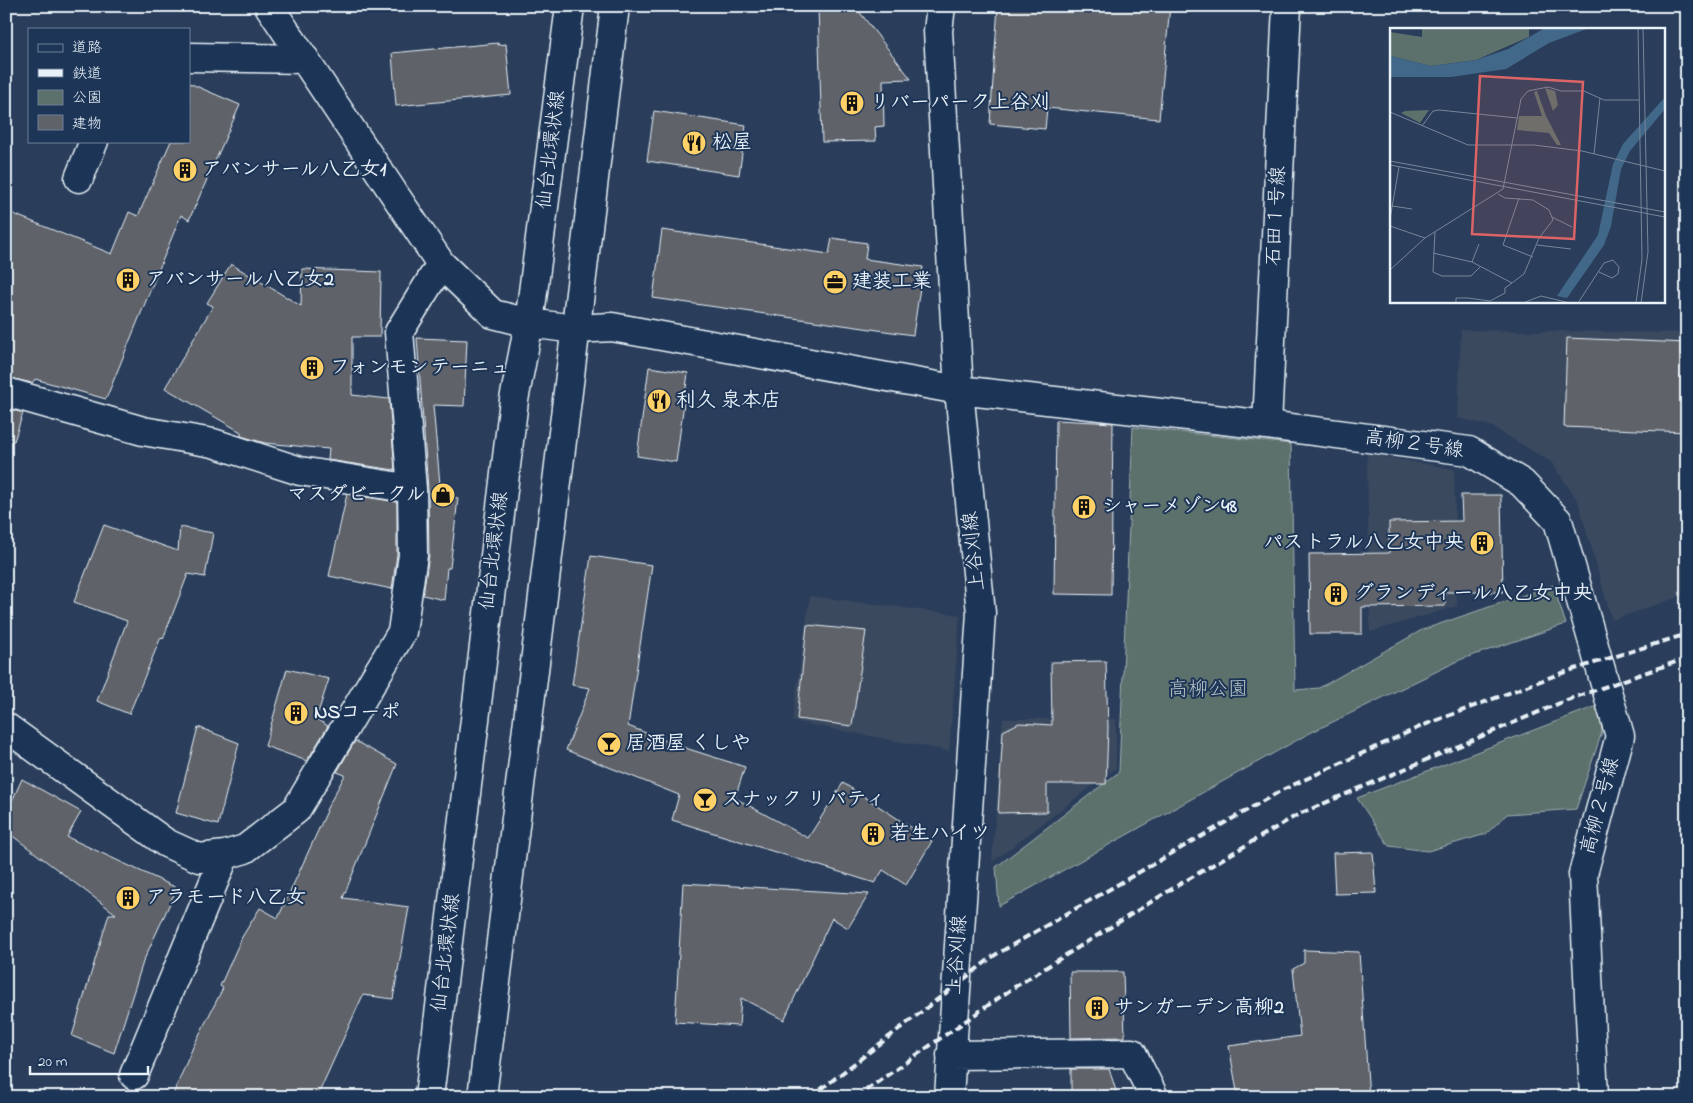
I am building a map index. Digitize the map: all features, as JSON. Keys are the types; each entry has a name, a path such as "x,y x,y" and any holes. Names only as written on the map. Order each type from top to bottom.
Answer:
{"street":[{"name":"高柳２号線","path":"268,6 441,264 493,314 529,323 575,329 612,328 959,390 1267,425 1469,451 1522,483 1558,521 1620,736 1583,874 1594,1097"},
{"name":"仙台北環状線","path":"429,1097 512,419 529,323 570,6"},
{"path":"482,1097 615,6"},
{"name":"上谷刈線","path":"941,6 938,31 959,390 981,613 949,1097"},
{"name":"石田１号線","path":"1267,425 1288,6"},
{"path":"190,56 305,59"},
{"path":"79,178 94,142"},
{"path":"6,726 166,843 198,858 225,855 245,849 296,810 402,632 413,555 412,489 399,332 441,264"},
{"path":"6,392 143,431 213,443 300,471 412,489"},
{"path":"134,1075 225,855"},
{"path":"951,1055 1132,1053 1154,1097"}],"shaded area":[{"path":"1461,330 1687,333 1687,594 1612,620 1578,501 1551,462 1491,426 1458,418"},
{"path":"1367,454 1454,469 1457,606 1370,632"},
{"path":"810,596 960,615 949,751 792,721"},
{"path":"1003,719 1116,719 1116,768 992,862"}],"green space":[{"name":"高柳公園","path":"1133,427 1291,444 1295,690 1319,688 1422,630 1553,585 1566,624 1462,659 1308,734 999,906 996,867 1119,772"},
{"path":"1599,705 1602,732 1576,809 1507,814 1486,834 1428,851 1389,846 1357,798"}],"building":[{"name":"リバーパーク上谷刈","path":"818,6 855,6 911,79 883,80 884,126 875,127 876,141 822,142"},
{"path":"998,6 1170,6 1159,119 1047,108 1045,129 990,124"},
{"path":"498,43 498,45 506,44 511,95 396,106 392,53"},
{"path":"190,83 240,105 189,220 181,215 106,399 35,379 32,383 6,377 6,211 112,254 129,212 138,216 171,142 190,142"},
{"path":"654,111 746,125 739,175 647,161"},
{"path":"662,230 829,254 832,238 867,243 865,259 923,267 913,335 653,298"},
{"path":"231,264 301,306 302,269 381,272 380,337 352,337 352,395 389,399 395,470 328,460 329,449 265,443 241,436 241,432 165,388 213,306 207,303"},
{"path":"417,338 467,340 464,406 433,405 441,496 458,498 450,568 447,568 444,600 423,595 429,555 428,489"},
{"path":"1567,338 1687,343 1687,432 1564,427"},
{"path":"649,367 688,373 676,462 637,456"},
{"path":"6,408 23,413 14,441 6,440"},
{"name":"シャーメゾン48","path":"1056,420 1113,423 1111,595 1054,594"},
{"path":"347,494 397,502 397,554 392,589 329,576"},
{"path":"1461,495 1501,495 1503,592 1445,592 1445,606 1362,607 1362,634 1310,634 1309,554 1389,553 1389,522 1462,521"},
{"path":"104,525 178,551 180,527 213,533 205,577 188,574 163,639 161,637 129,714 97,701 127,621 74,602"},
{"path":"591,556 652,565 628,726 679,746 745,767 735,798 808,838 843,783 932,841 906,885 883,870 875,883 672,820 679,795 566,750 590,688 572,685"},
{"path":"807,625 866,631 852,726 797,719"},
{"path":"1106,661 1108,728 1106,784 1047,784 1047,812 998,813 1003,731 1019,723 1052,725 1051,662"},
{"name":"NSコーポ","path":"287,669 329,679 316,719 328,726 307,761 265,746"},
{"path":"198,727 239,743 218,825 176,813"},
{"path":"355,741 397,764 343,898 409,907 393,999 363,995 317,1097 172,1097 193,1047 223,988 220,986 242,937 260,908 278,918 326,810 345,775 337,772"},
{"path":"22,779 81,812 67,837 177,888 143,962 114,1053 72,1036 109,914 116,914 6,831 6,808 8,810"},
{"path":"1373,852 1376,893 1335,894 1333,853"},
{"path":"683,883 869,894 848,928 832,918 784,1020 741,998 739,1026 675,1022"},
{"path":"1304,950 1359,952 1369,1097 1238,1097 1229,1046 1300,1036 1293,969 1304,963"},
{"name":"サンガーデン高柳2","path":"1070,972 1123,972 1125,1037 1071,1038"},
{"path":"1071,1069 1109,1069 1118,1097 1071,1097"}],"railway":[{"path":"811,1097 995,955 1282,790 1424,725 1559,674 1687,634"},
{"path":"856,1097 1013,988 1175,887 1299,814 1567,700 1687,658"}],"place":[{"name":"リバーパーク上谷刈","path":"852,103"},
{"name":"松屋","path":"694,143"},
{"name":"アバンサール八乙女1","path":"185,170"},
{"name":"アバンサール八乙女2","path":"128,280"},
{"name":"建装工業","path":"835,282"},
{"name":"フォンモンテーニュ","path":"312,368"},
{"name":"利久 泉本店","path":"659,401"},
{"name":"マスダビークル","path":"443,495"},
{"name":"シャーメゾン48","path":"1084,507"},
{"name":"パストラル八乙女中央","path":"1482,543"},
{"name":"グランディール八乙女中央","path":"1336,594"},
{"name":"NSコーポ","path":"296,713"},
{"name":"居酒屋 くしや","path":"609,744"},
{"name":"スナック リバティ","path":"705,800"},
{"name":"若生ハイツ","path":"873,834"},
{"name":"アラモード八乙女","path":"128,898"},
{"name":"サンガーデン高柳2","path":"1097,1008"}]}
